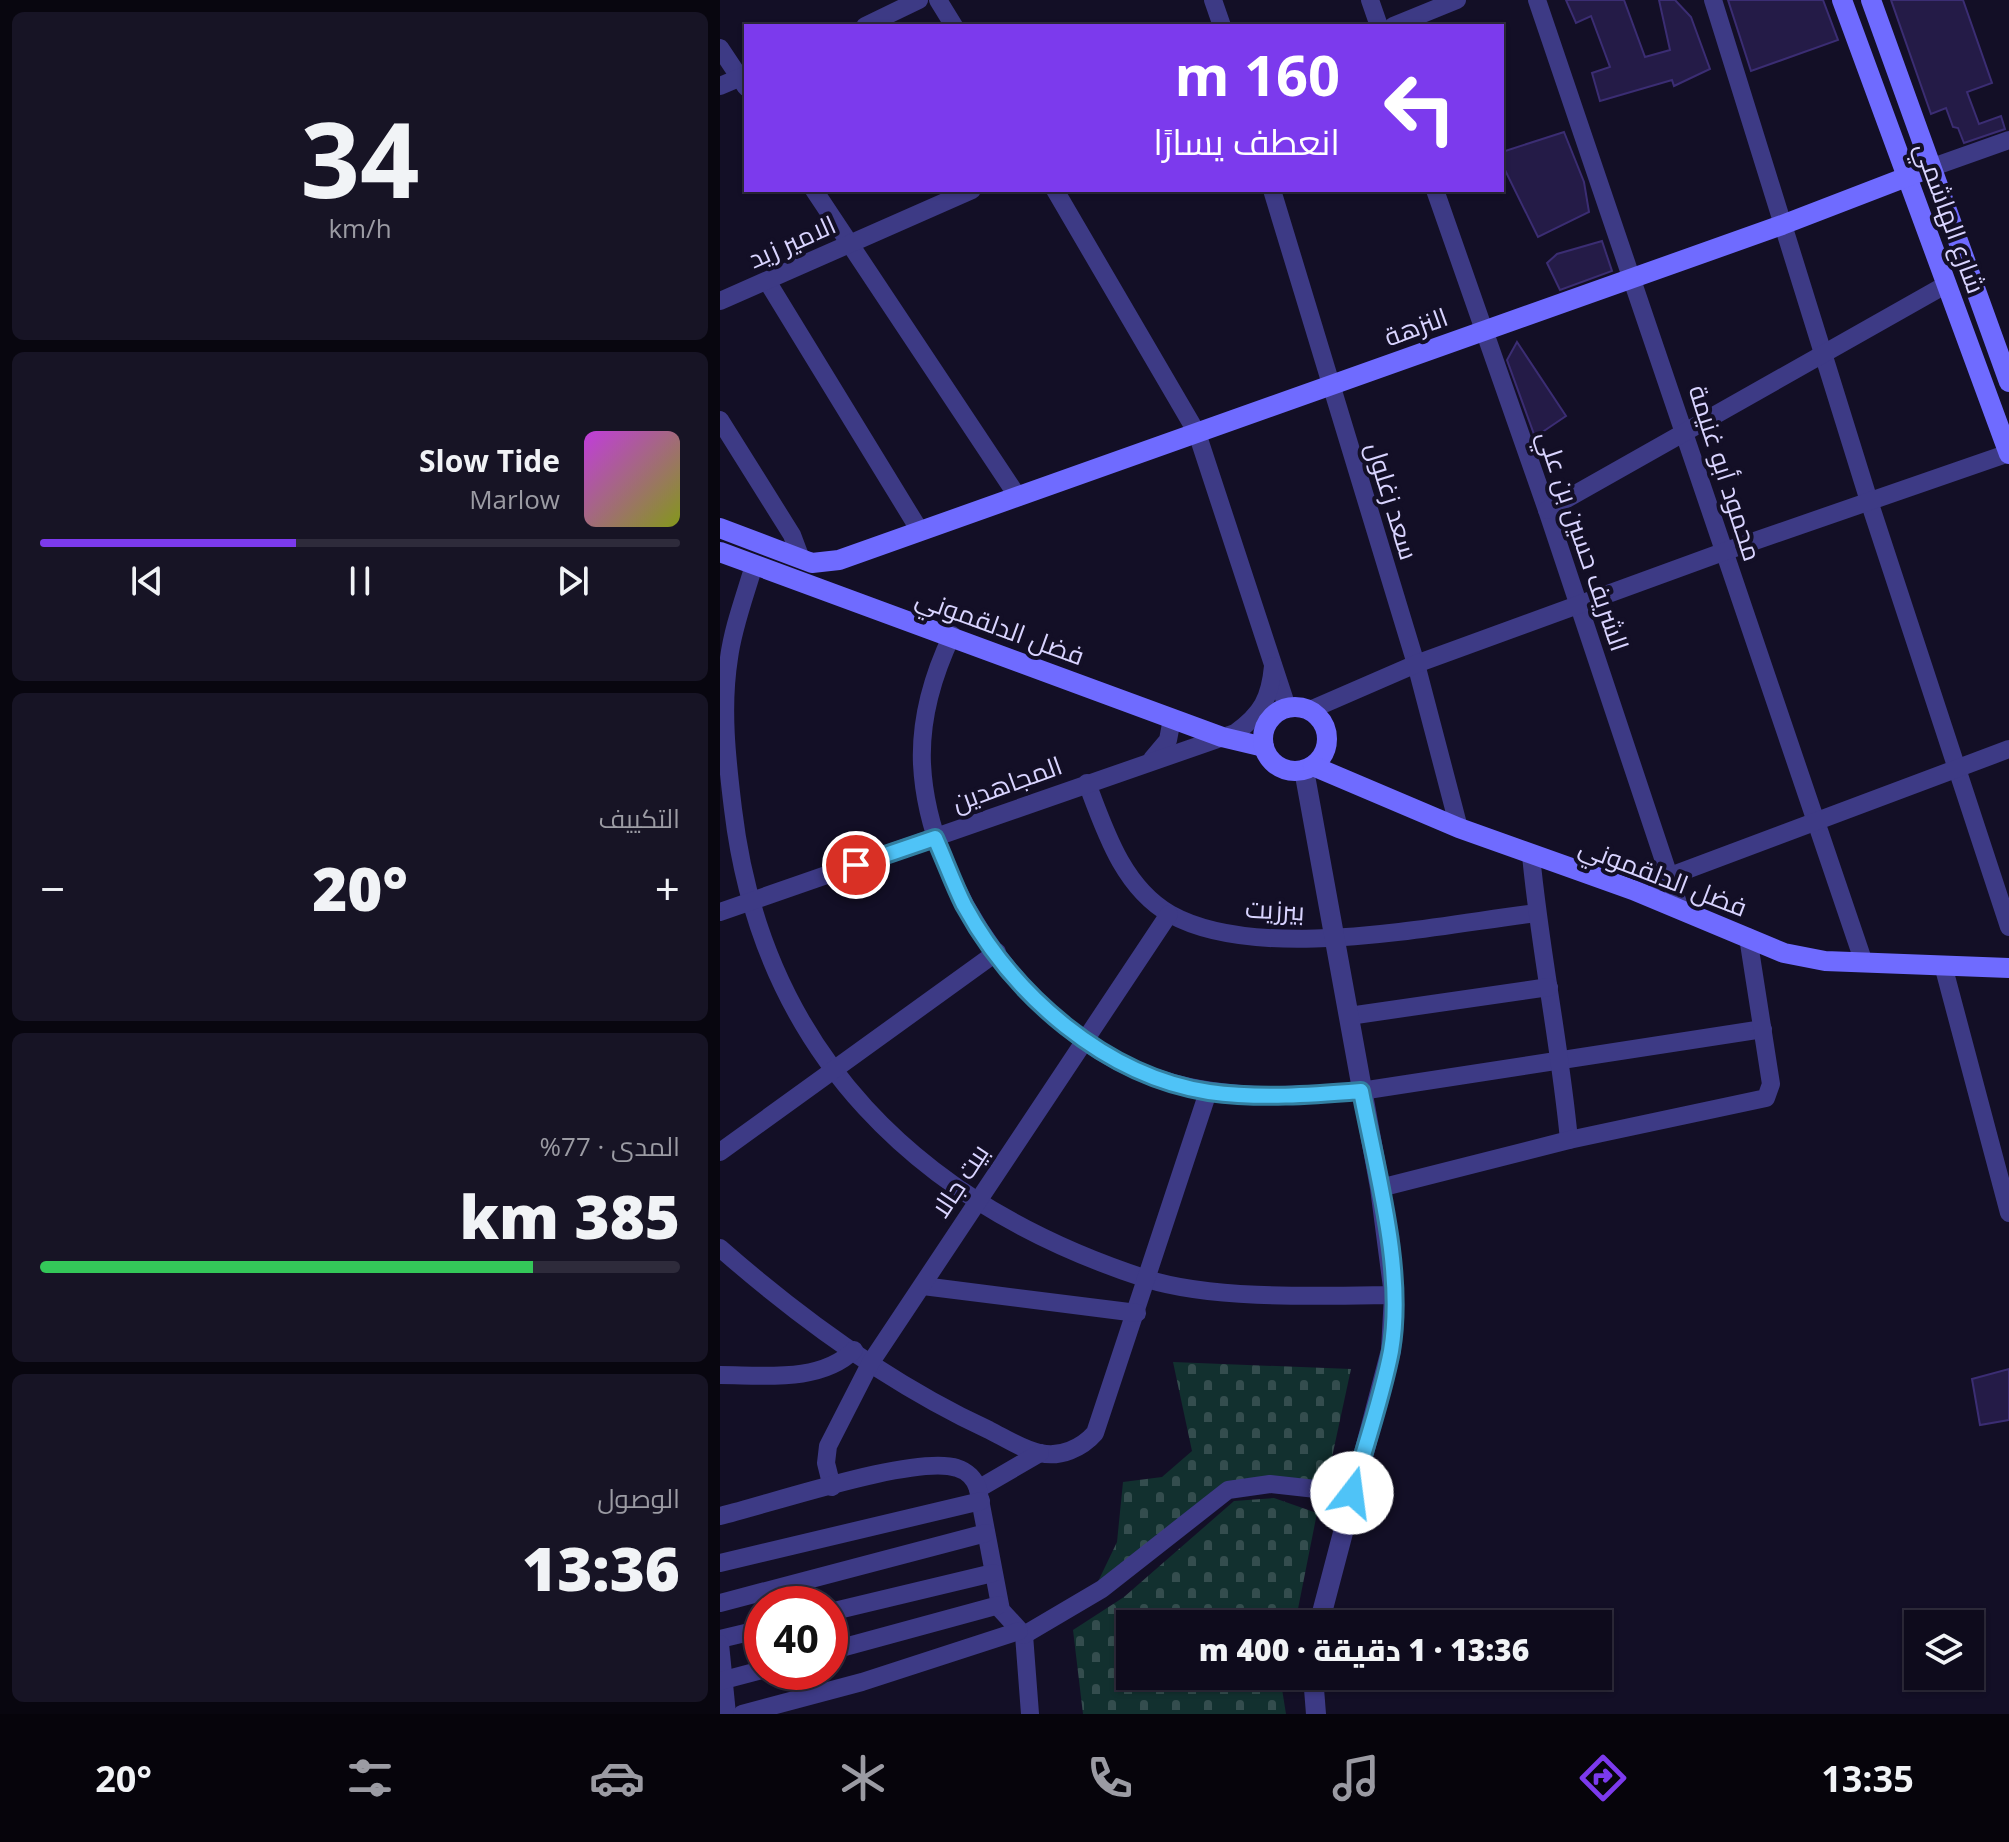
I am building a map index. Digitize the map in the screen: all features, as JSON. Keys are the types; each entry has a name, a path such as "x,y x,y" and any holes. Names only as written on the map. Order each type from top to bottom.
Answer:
{"main road":[{"name":"شارع الهاشمي","path":"1842,0 2009,454"},
{"name":"شارع الهاشمي","path":"1871,0 2009,382"},
{"name":"النزهة","path":"839,560 1782,225 1930,168"},
{"path":"720,528 801,559 820,564 839,560"},
{"name":"فضل الدلقموني","path":"720,552 1222,737 1264,747"},
{"path":"839,560 831,568 829,580 844,598"},
{"path":"1287,707 1310,710 1319,717 1327,737 1326,748 1308,768 1283,769 1268,757 1264,747 1265,727 1270,718 1287,707"},
{"name":"فضل الدلقموني","path":"1308,768 1459,828 1633,890 1795,955 1864,963 2009,968"}],"street":[{"path":"869,24 919,0"},
{"path":"938,0 953,24"},
{"path":"1213,0 1221,24"},
{"path":"1370,0 1378,24"},
{"path":"1398,24 1457,0"},
{"name":"محمود أبو غنيمة","path":"1537,0 1864,963"},
{"path":"1713,0 1822,355 2009,927"},
{"path":"720,48 744,80 720,86"},
{"name":"النزهة","path":"1930,168 2009,140"},
{"path":"815,192 1018,497"},
{"name":"الامير زيد","path":"720,301 968,192"},
{"path":"1056,192 1197,433 1287,707"},
{"name":"سعد زغلول","path":"1273,192 1329,386 1416,664 1459,828"},
{"name":"الشريف حسين بن علي","path":"1436,192 1547,510 1680,909"},
{"path":"767,281 920,531"},
{"path":"1547,510 1947,284"},
{"path":"720,420 792,535 801,559"},
{"path":"1310,710 1416,664 1723,552 2009,454"},
{"path":"754,565 724,662 730,784 737,843 751,902 792,1008 834,1073 894,1140 976,1203 1058,1244 1148,1279 1198,1288 1273,1294 1394,1295"},
{"path":"952,635 932,683 923,734 924,787 935,838 966,908 997,952 1038,1000 1085,1041 1143,1073 1208,1092 1274,1096 1361,1091 1763,1029"},
{"name":"المجاهدين","path":"720,912 1235,733 1262,711 1271,693 1273,666"},
{"path":"1150,761 1168,740 1172,719"},
{"path":"1633,890 2009,749"},
{"path":"1308,768 1380,1188 1394,1295 1391,1350 1323,1610"},
{"name":"بيرزيت","path":"1087,783 1119,862 1169,914 1249,938 1336,937 1537,913"},
{"path":"1531,855 1537,913 1562,1060 1569,1140"},
{"name":"بيت جالا","path":"832,1487 826,1463 828,1446 871,1362 1169,914"},
{"path":"1380,1188 1569,1140 1766,1098 1771,1084 1748,937"},
{"path":"720,1152 834,1073 997,952"},
{"path":"1943,965 2009,1213"},
{"path":"1349,1016 1549,987"},
{"path":"720,1563 980,1495 1040,1453 1074,1449 1086,1444 1095,1433 1137,1313 1208,1092"},
{"path":"720,1248 751,1275 854,1350 940,1408 1040,1453"},
{"path":"923,1286 1137,1313"},
{"path":"720,1375 823,1370 842,1362 854,1350"},
{"path":"720,1516 899,1469 941,1465 969,1474 980,1495 999,1605 1004,1616 1021,1633 1030,1714"},
{"path":"742,1714 876,1678 1021,1633 1102,1589 1228,1490 1262,1484 1352,1493"},
{"path":"720,1603 986,1533"},
{"path":"848,1608 993,1573"},
{"path":"848,1646 999,1605"},
{"path":"727,1714 720,1642 744,1635"},
{"path":"722,1681 744,1675"},
{"path":"1314,1690 1316,1714"}],"green space":[{"path":"1173,1362 1351,1369 1326,1485 1228,1490 1093,1592 1117,1542 1123,1482 1162,1477 1192,1451"},
{"path":"1274,1498 1317,1513 1298,1610 1116,1610 1116,1690 1282,1690 1286,1714 1083,1714 1073,1630 1124,1597 1234,1501"}],"building":[{"path":"1566,0 1624,0 1645,57 1670,50 1659,0 1675,0 1691,17 1710,69 1674,86 1672,80 1600,101 1592,73 1610,67 1591,16 1576,23"},
{"path":"1728,0 1823,0 1838,40 1751,71"},
{"path":"1891,0 1963,0 1992,83 1967,92 1979,124 2001,116 2005,129 1964,143 1958,128 1953,127 1946,108 1931,114"},
{"path":"1564,132 1584,182 1589,212 1538,237 1504,168 1504,151"},
{"path":"1602,241 1612,271 1560,290 1547,263 1557,254"},
{"path":"1517,342 1566,416 1535,437 1507,360"},
{"path":"2009,1369 2009,1420 1980,1425 1972,1379"}],"route":[{"path":"856,865 935,838 966,908 1018,978 1085,1041 1143,1073 1208,1092 1274,1096 1361,1091 1380,1188 1394,1295 1391,1350 1352,1493"}]}
